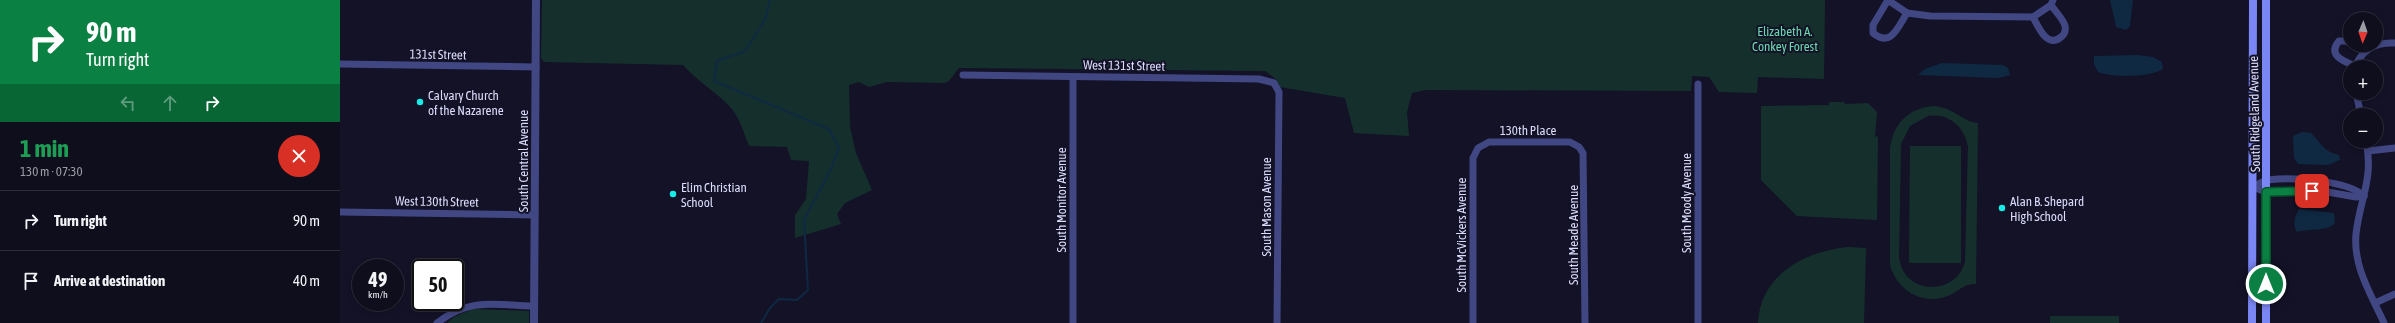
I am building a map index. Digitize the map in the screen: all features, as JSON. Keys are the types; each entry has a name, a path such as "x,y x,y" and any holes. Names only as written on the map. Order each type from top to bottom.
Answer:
{"main road":[{"name":"South Ridgeland Avenue","path":"2252,323 2253,0"},
{"name":"South Ridgeland Avenue","path":"2266,0 2266,323"}],"street":[{"name":"South Central Avenue","path":"534,323 536,0"},
{"path":"1907,13 1893,36 1886,39 1879,38 1873,32 1873,25 1888,0 1907,13 1930,16 2033,17 2052,3 2066,26 2065,34 2060,39 2052,41 2045,38 2033,17"},
{"path":"2343,41 2339,42 2334,46 2334,53 2339,60 2343,62"},
{"path":"2383,44 2395,43"},
{"name":"131st Street","path":"340,64 536,67"},
{"name":"West 131st Street","path":"963,75 1259,79 1274,83 1279,92"},
{"name":"South Monitor Avenue","path":"1073,77 1073,323"},
{"name":"South Moody Avenue","path":"1698,84 1698,323"},
{"name":"South Mason Avenue","path":"1277,323 1279,92"},
{"name":"130th Place","path":"1478,148 1489,142 1570,142 1580,147"},
{"name":"South Meade Avenue","path":"1580,147 1584,158 1585,323"},
{"name":"South McVickers Avenue","path":"1473,323 1473,158 1478,148"},
{"path":"2367,148 2370,171 2356,234 2356,252 2360,270 2384,323"},
{"path":"2368,151 2395,148"},
{"path":"2253,186 2266,180 2321,181 2356,188 2364,196"},
{"path":"2253,186 2266,192 2309,191 2356,197 2364,196"},
{"name":"West 130th Street","path":"340,212 534,215"},
{"path":"2375,303 2395,294"},
{"path":"437,323 457,309 472,305 534,306"}],"green space":[{"name":"Elizabeth A. Conkey Forest","path":"542,0 1825,0 1824,79 1758,77 1757,93 1719,92 1709,77 1692,76 1691,91 1426,90 1412,93 1407,112 1409,136 1354,133 1345,98 1280,87 1276,79 1265,71 959,68 949,81 944,83 887,82 869,87 859,82 849,85 850,127 856,153 872,190 845,203 837,214 841,224 795,238 795,215 806,199 809,161 791,160 787,147 749,146 740,122 732,109 683,65 544,62 541,58"},
{"path":"1829,102 1844,102 1845,104 1868,103 1877,112 1875,136 1878,137 1877,220 1797,216 1761,180 1761,106 1829,105"},
{"path":"1934,106 1948,109 1968,120 1978,123 1976,284 1964,286 1948,296 1938,299 1929,299 1912,294 1898,282 1890,265 1890,149 1895,132 1904,118 1925,107","holes":["1928,116 1949,119 1955,123 1963,133 1968,147 1965,262 1959,273 1951,281 1941,286 1930,287 1919,285 1910,279 1903,270 1899,257 1901,144 1910,126"]},
{"path":"1910,146 1961,146 1961,263 1909,263"},
{"path":"1848,247 1866,248 1864,323 1758,323 1761,306 1767,291 1776,279 1788,268 1801,260 1816,254 1832,249"},
{"path":"473,309 529,311 529,323 447,323 454,317"},
{"path":"2050,316 2119,316 2119,323 2050,323"}],"water":[{"path":"2110,0 2133,0 2130,26 2126,30 2116,27"},
{"path":"2137,55 2153,57 2162,62 2163,69 2150,74 2122,76 2098,72 2094,64 2094,56"},
{"path":"1942,63 2003,65 2008,68 2010,75 1999,78 1918,75 1925,69"},
{"path":"2302,132 2311,133 2326,150 2339,155 2340,160 2328,165 2298,164 2294,158 2293,136"},
{"path":"2299,209 2334,213 2335,223 2328,228 2297,232 2295,229 2295,220"}],"waterway":[{"path":"761,323 770,308 779,299 797,300 808,290 804,220 831,169 839,148 829,129 714,81 717,61 745,51 765,20 770,0"}],"place":[{"name":"Calvary Church of the Nazarene","path":"420,102"},
{"name":"Elim Christian School","path":"673,194"},
{"name":"Alan B. Shepard High School","path":"2002,208"}],"route":[{"path":"2266,284 2266,192 2287,190 2312,191"}]}
